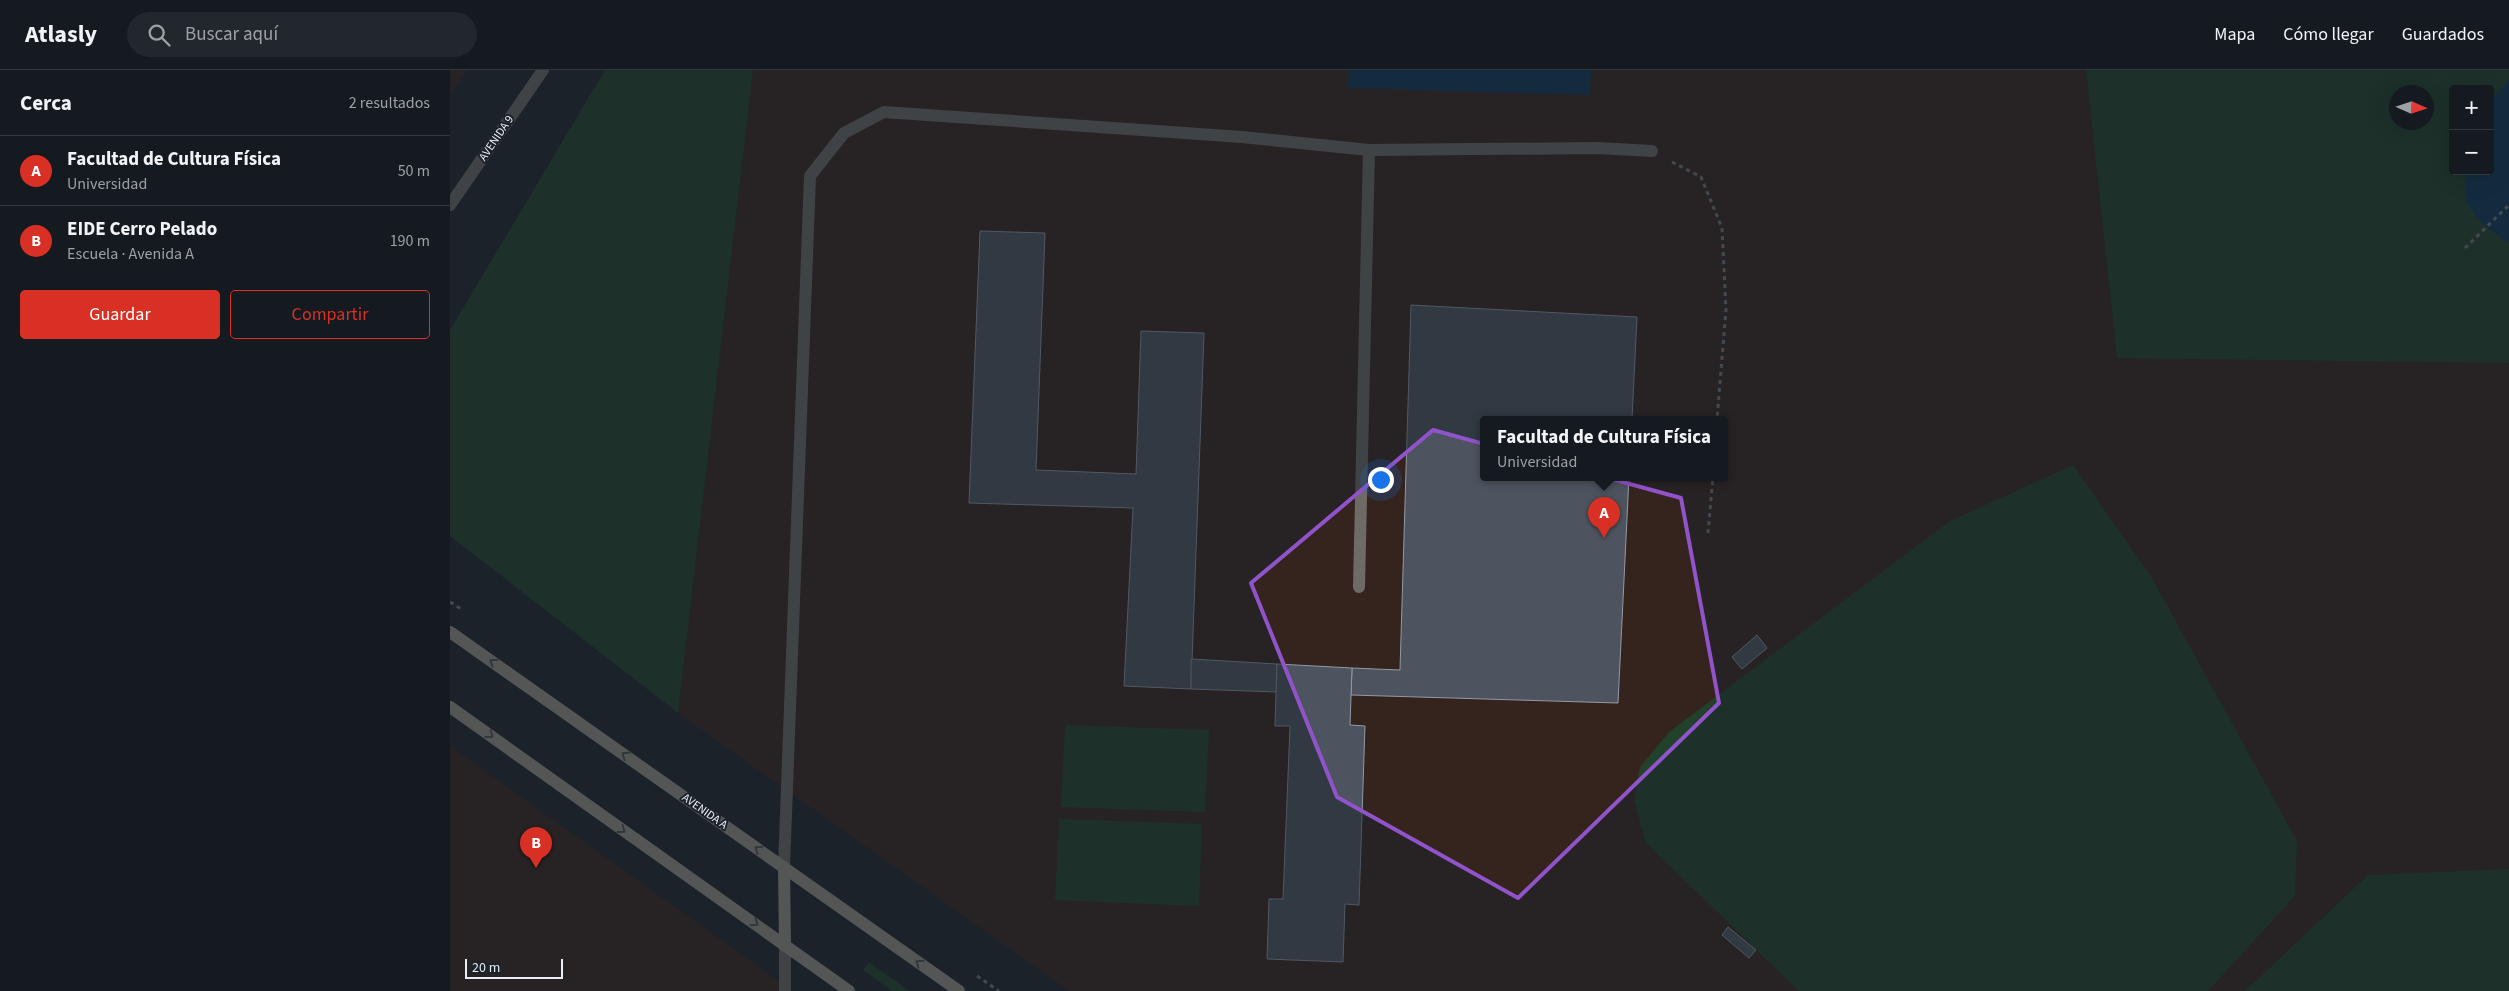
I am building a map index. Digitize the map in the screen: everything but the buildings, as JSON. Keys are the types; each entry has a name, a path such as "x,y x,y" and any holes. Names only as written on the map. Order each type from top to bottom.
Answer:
{"main road":[{"name":"AVENIDA A","path":"450,632 959,991"},
{"path":"450,706 850,991"},
{"path":"784,867 785,944"}],"street":[{"name":"AVENIDA 9","path":"450,205 543,70"},
{"path":"784,867 810,176 844,132 884,112 1242,137 1369,150 1598,148 1652,151"},
{"path":"1359,587 1369,150"},
{"path":"785,944 785,991"}],"path":[{"path":"1652,151 1700,178 1722,228 1726,310 1718,416"},
{"path":"2465,248 2509,206"},
{"path":"1708,533 1713,481"}],"highlighted area":[{"path":"1433,430 1681,498 1719,703 1518,898 1337,797 1251,583"}],"shaded area":[{"path":"450,70 468,70 450,95"},
{"path":"753,70 2086,70 2117,358 2509,363 2509,869 2368,875 2245,991 1069,991 678,713"},
{"path":"450,746 793,991 450,991"}],"green space":[{"path":"605,70 753,70 678,713 450,536 450,330"},
{"path":"2086,70 2509,70 2509,363 2117,358"},
{"path":"2073,465 2152,578 2297,841 2295,896 2208,991 1799,991 1646,843 1634,799 1640,767 1669,732 1950,521"},
{"path":"1065,725 1209,730 1205,812 1061,807"},
{"path":"1059,819 1202,824 1199,906 1055,900"},
{"path":"2509,869 2509,991 2245,991 2368,875"},
{"path":"869,962 910,991 892,991 863,970"}],"water":[{"path":"1349,70 1591,70 1590,95 1348,88"},
{"path":"2509,80 2509,242 2493,232 2475,216 2466,198 2466,175 2494,175 2494,97"}],"place":[{"name":"Facultad de Cultura Física","path":"1604,538"},
{"name":"EIDE Cerro Pelado","path":"536,868"}]}
